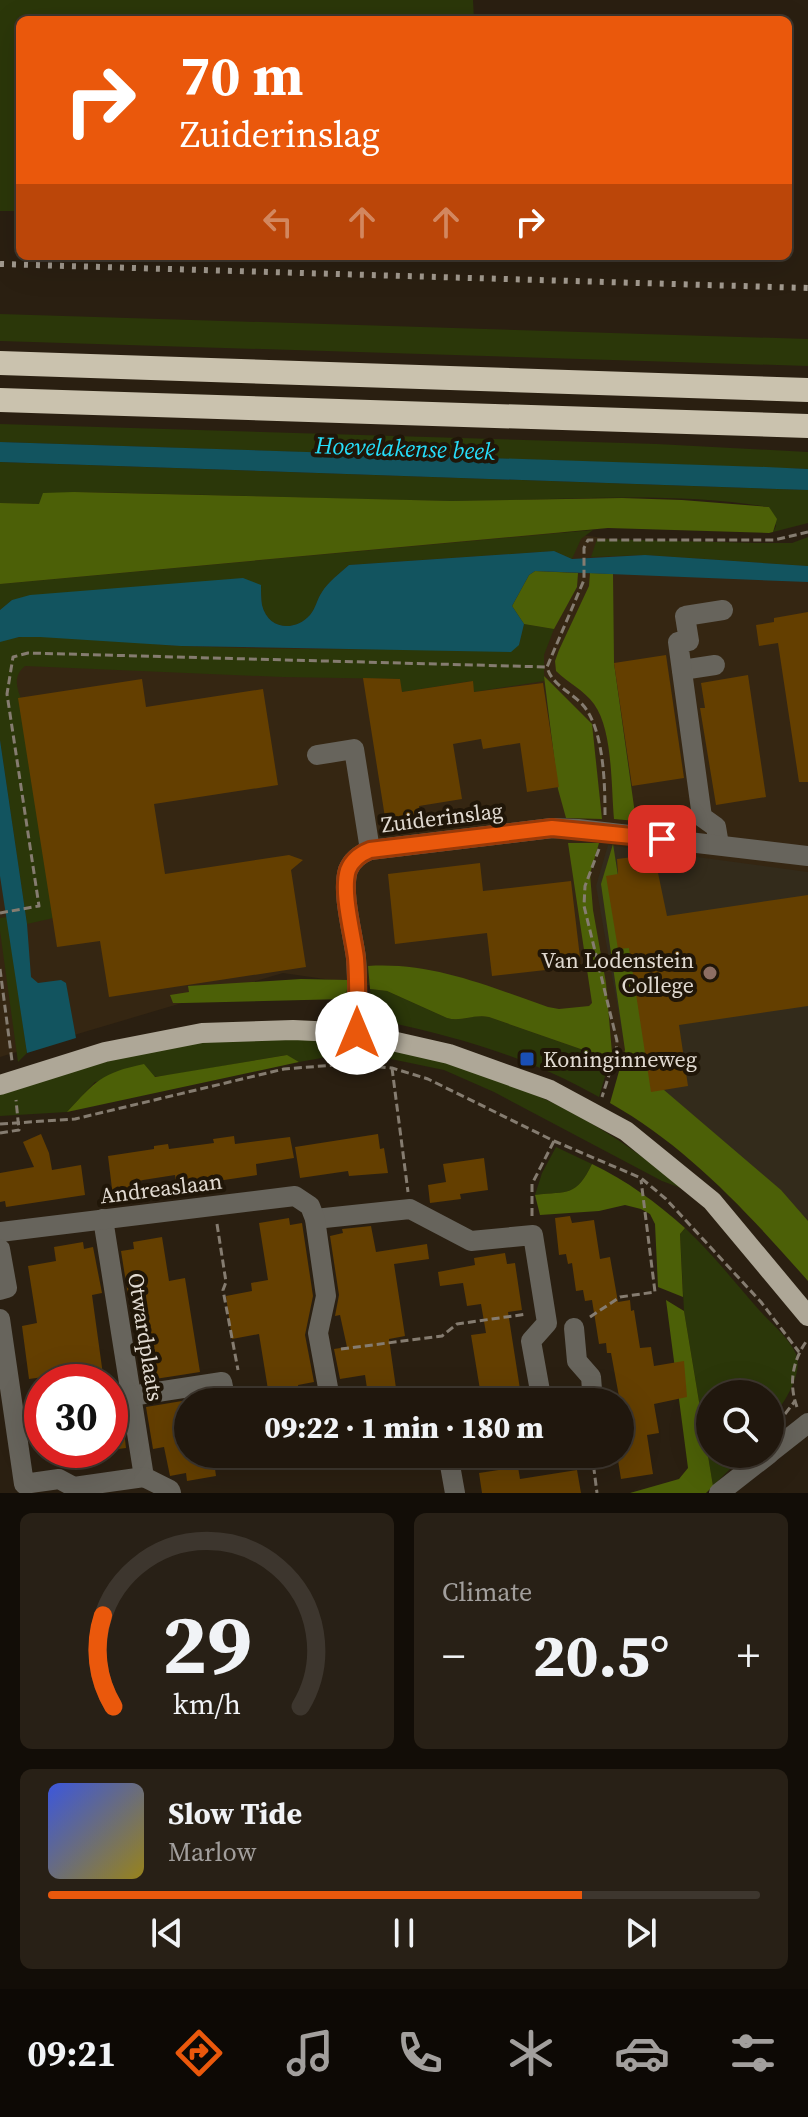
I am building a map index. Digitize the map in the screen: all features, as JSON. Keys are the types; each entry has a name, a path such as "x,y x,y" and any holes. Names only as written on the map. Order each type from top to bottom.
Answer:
{"highway":[{"path":"0,363 808,390"},
{"path":"0,400 808,426"}],"main road":[{"path":"7,1083 105,1052 202,1033 293,1030 357,1033 449,1054 550,1090 626,1131 712,1201 808,1316"}],"street":[{"path":"721,829 702,817 678,642 689,641 685,616 723,610"},
{"path":"682,670 715,665"},
{"path":"317,755 354,749 370,850"},
{"name":"Zuiderinslag","path":"357,1033 356,961 346,884 353,861 370,850 552,828 721,829 808,856"},
{"name":"Andreaslaan","path":"0,1232 295,1196 310,1206 315,1219"},
{"path":"328,1388 318,1333 326,1296 315,1219 410,1209 471,1241 533,1235 547,1323 531,1341 539,1388"},
{"name":"Otwardplaats","path":"103,1219 144,1477"},
{"path":"0,1249 7,1288 0,1290"},
{"path":"0,1319 21,1489 59,1479 74,1487 144,1477 171,1493"},
{"path":"574,1328 577,1361 591,1377 592,1388"},
{"path":"131,1396 174,1394"},
{"path":"784,1443 807,1424"},
{"path":"451,1468 455,1493"},
{"path":"719,1493 752,1468"}],"path":[{"path":"578,595 584,580 584,548 588,540 774,540 808,532"},
{"path":"1,912 39,906 7,694 13,657 28,653 547,667"},
{"path":"0,969 7,1083 19,1123 19,1130 0,1133"},
{"path":"0,1124 75,1119 284,1069 348,1064 392,1068 428,1079 554,1141 641,1178 666,1199 761,1302 799,1352"},
{"path":"392,1068 410,1209"},
{"path":"533,1235 532,1184 554,1141"},
{"path":"574,1328 620,1297 655,1292 641,1178"},
{"path":"215,1206 226,1282 223,1290 238,1370 227,1388"},
{"path":"320,1345 335,1343 342,1351 442,1336 457,1324 545,1311"},
{"path":"807,1424 792,1389 792,1376 799,1352 808,1339"},
{"path":"594,1468 597,1493"}],"shaded area":[{"path":"280,495 808,565 808,1237 625,1070 422,993 283,973 0,1057 0,503"},
{"name":"Van Lodenstein College","path":"608,845 808,872 808,1259 627,1060 596,886"}],"green space":[{"path":"0,0 473,0 474,16 16,16 16,211 0,211"},
{"path":"0,314 808,339 808,366 0,341"},
{"path":"0,424 657,444 808,452 808,469 0,442"},
{"path":"0,462 808,490 808,523 773,532 776,526 769,507 651,498 452,501 74,492 39,504 0,503"},
{"path":"43,493 452,501 682,500 769,507 777,519 773,532 769,533 608,528 0,584 0,503 39,504"},
{"path":"593,530 581,539 572,559 554,551 349,565 325,588 310,615 290,626 276,624 265,613 261,585 12,600 0,610 0,584"},
{"path":"808,537 808,566 645,555 591,557 597,539 792,543"},
{"path":"535,571 578,573 577,587 554,629 524,624 512,606 529,575"},
{"path":"590,573 613,574 614,663 636,821 614,819 610,759 600,715 590,699 556,671 555,661 589,586"},
{"path":"524,624 554,629 544,655 544,681 474,692 472,681 402,692 399,679 25,666 18,674 17,683 23,703 58,917 27,924 0,740 0,642 4,639 70,637 181,646 266,648 435,648 519,645"},
{"path":"544,676 592,724 602,819 566,818 558,789"},
{"path":"568,843 599,843 590,874 606,983 612,1053 595,1054 489,1017 447,1018 387,991 370,989 368,966 392,966 460,977 548,1007 589,1006 592,1003"},
{"path":"613,844 650,1078 781,1190 808,1221 808,1281 716,1183 666,1140 610,1103 625,1050 601,884"},
{"path":"7,917 27,1053 18,1062 0,931 0,918"},
{"path":"301,979 349,980 345,999 173,1003 170,995 189,992 188,986"},
{"path":"370,989 387,991 447,1018 489,1017 595,1054 612,1053 599,1097 494,1050 383,1021 372,1007"},
{"path":"320,1039 418,1055 512,1085 601,1129 681,1188 662,1181 494,1092 444,1070 391,1059 344,1054 299,1062 286,1055 171,1075 95,1082 67,1112 0,1116 0,1095 165,1047 221,1040"},
{"path":"287,1055 299,1062 67,1112 100,1080 130,1067 144,1064 155,1077"},
{"path":"556,1147 592,1164 576,1187 563,1192 535,1195 542,1173"},
{"path":"592,1164 641,1193 685,1228 680,1234 683,1297 658,1287 655,1224 650,1214 625,1205 599,1211 540,1215 535,1195 563,1192 576,1187"},
{"path":"685,1228 705,1248 793,1348 798,1363 797,1372 784,1401 784,1380 696,1380 696,1383 684,1311 680,1234"},
{"path":"666,1300 684,1311 696,1383 696,1468 710,1468 713,1486 706,1493 630,1493 679,1479 688,1468"},
{"path":"710,1468 731,1468 713,1486"}],"water":[{"path":"0,442 808,469 808,490 0,462"},
{"path":"554,551 572,559 645,555 808,566 808,582 535,571 529,575 512,606 524,624 519,645 511,652 181,646 40,637 19,637 0,642 0,610 12,600 30,595 243,578 261,585 262,605 270,620 290,626 310,615 325,588 349,565"},
{"path":"0,740 27,924 31,977 38,983 61,980 66,983 76,1038 27,1053 0,876"}],"building":[{"path":"808,612 808,782 799,782 778,643 759,646 756,625 774,622 774,618"},
{"path":"666,655 684,778 632,786 614,663"},
{"path":"748,675 766,797 716,805 700,708 705,708 701,683"},
{"path":"363,678 400,679 402,692 473,681 474,692 543,683 559,787 527,792 520,743 483,749 481,739 453,744 462,799 419,806 422,824 387,830"},
{"path":"142,679 146,707 263,689 278,785 154,804 165,874 289,855 303,860 291,870 306,967 109,997 100,941 57,947 18,698"},
{"path":"633,857 635,871 657,868 667,916 808,895 808,1006 679,1025 688,1086 651,1092 629,948 618,949 606,876 618,874 617,859"},
{"path":"480,863 483,891 571,881 581,966 492,976 487,933 395,944 388,874"},
{"path":"41,1134 52,1170 81,1165 85,1195 6,1207 5,1201 0,1202 0,1173 34,1167 23,1142"},
{"path":"378,1134 388,1173 349,1176 348,1171 300,1178 295,1147"},
{"path":"234,1136 235,1144 290,1137 294,1158 256,1164 257,1175 177,1187 175,1175 143,1180 133,1183 135,1194 113,1197 108,1156 168,1144 169,1149 214,1143 213,1139"},
{"path":"484,1158 488,1190 460,1194 461,1199 430,1203 428,1185 446,1182 443,1164"},
{"path":"570,1216 572,1223 594,1220 600,1259 610,1257 618,1302 630,1300 640,1348 651,1347 654,1366 684,1361 687,1397 654,1404 659,1433 647,1435 653,1474 621,1479 619,1468 634,1468 634,1388 617,1388 611,1353 607,1353 606,1343 599,1344 592,1300 585,1301 583,1290 576,1291 572,1263 568,1264 566,1254 559,1255 555,1218"},
{"path":"289,1218 290,1225 302,1223 313,1296 305,1335 314,1382 298,1385 298,1388 268,1388 259,1334 232,1339 226,1296 252,1291 251,1283 268,1280 259,1223"},
{"path":"371,1226 376,1252 427,1244 429,1259 394,1264 405,1336 389,1339 396,1388 367,1388 365,1375 340,1379 334,1349 347,1347 340,1315 335,1316 339,1295 330,1236 343,1233 342,1229"},
{"path":"162,1237 169,1281 185,1278 200,1372 155,1379 142,1293 128,1295 121,1251 134,1249 133,1242"},
{"path":"83,1242 84,1249 93,1247 102,1293 92,1295 102,1364 27,1364 22,1326 37,1323 28,1266 56,1261 54,1247"},
{"path":"505,1253 507,1264 515,1263 522,1310 508,1312 520,1388 480,1388 471,1335 486,1333 481,1304 467,1306 463,1283 440,1286 438,1272 475,1265 474,1258"},
{"path":"174,1402 174,1468 215,1468 216,1476 187,1481 186,1473 170,1476 164,1447 153,1449 146,1407"},
{"path":"518,1468 520,1479 577,1470 581,1493 482,1493 479,1473"}],"railway":[{"path":"0,264 808,288"}],"place":[{"name":"Van Lodenstein College","path":"710,973"},
{"name":"Koninginneweg","path":"527,1059"}],"route":[{"path":"357,1033 356,961 346,884 353,861 362,853 552,828 662,839"}],"water label":[{"name":"Hoevelakense beek","path":"405,448"}]}
